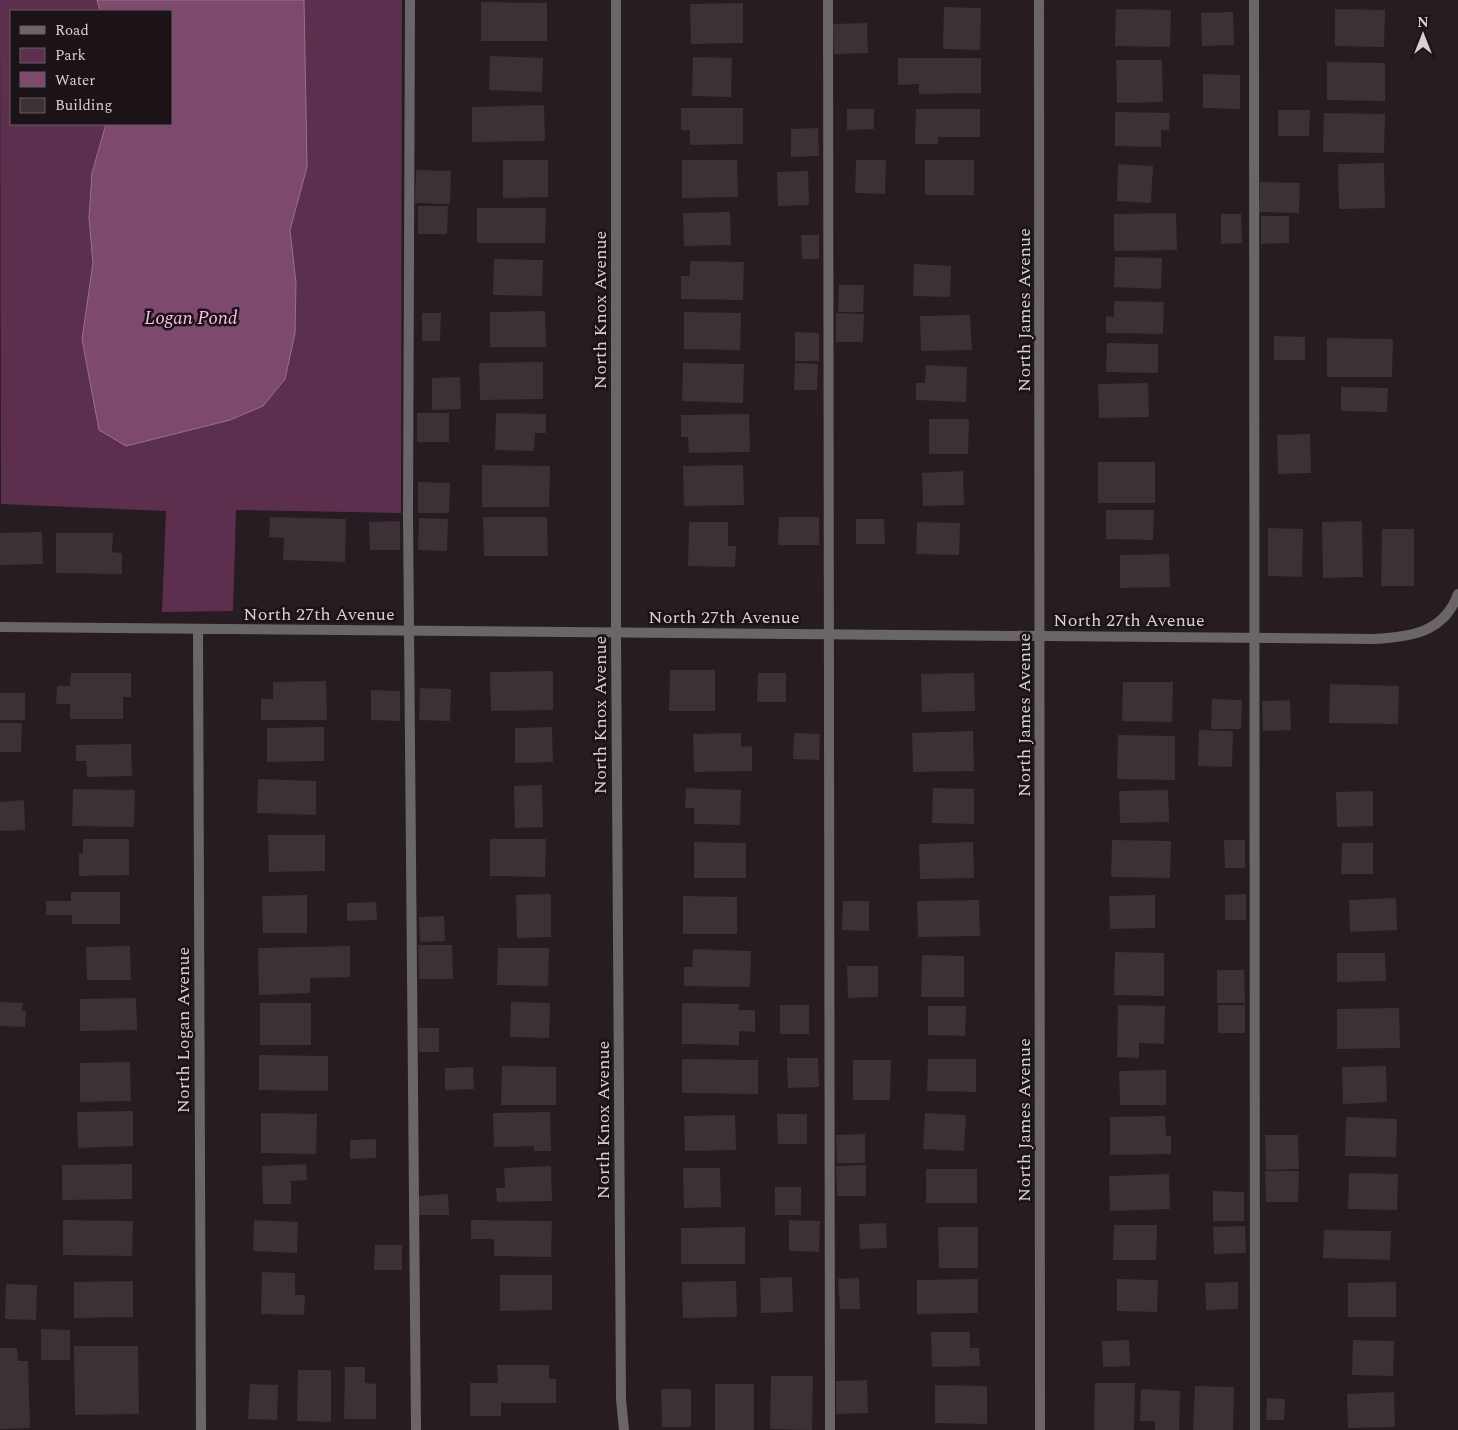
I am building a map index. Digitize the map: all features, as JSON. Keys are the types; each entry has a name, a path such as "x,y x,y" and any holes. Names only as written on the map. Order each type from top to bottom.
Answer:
{"street":[{"path":"410,0 409,631 416,1430"},
{"name":"North Knox Avenue","path":"616,0 616,633 621,1389 624,1430"},
{"path":"828,0 830,1430"},
{"name":"North James Avenue","path":"1039,0 1040,1430"},
{"path":"1254,0 1255,1430"},
{"name":"North 27th Avenue","path":"0,627 1400,638 1418,634 1442,618 1452,607 1458,594"},
{"name":"North Logan Avenue","path":"198,630 201,1430"}],"green space":[{"path":"0,0 402,0 401,513 236,510 233,611 162,612 166,511 1,504"}],"water":[{"name":"Logan Pond","path":"97,0 304,0 307,167 290,230 296,283 295,333 285,379 263,406 230,420 126,446 99,430 82,339 93,263 89,218 92,173 106,125 172,125 172,10 100,10"}],"building":[{"path":"481,2 547,3 547,41 481,41"},
{"path":"743,3 743,43 691,44 690,4"},
{"path":"944,7 981,8 980,50 943,49"},
{"path":"1116,9 1171,10 1170,47 1115,46"},
{"path":"1335,9 1385,10 1384,47 1335,46"},
{"path":"1233,12 1234,45 1202,46 1201,13"},
{"path":"867,23 868,53 834,54 833,24"},
{"path":"490,56 543,58 542,92 489,90"},
{"path":"693,57 732,58 731,97 692,96"},
{"path":"898,58 981,58 981,93 919,94 919,84 898,85"},
{"path":"1116,60 1162,60 1163,102 1117,103"},
{"path":"1327,62 1385,63 1385,101 1327,100"},
{"path":"1203,74 1240,75 1240,109 1203,108"},
{"path":"544,105 545,141 472,142 472,107"},
{"path":"681,108 743,108 743,144 690,145 690,130 681,130"},
{"path":"847,109 874,109 874,129 847,130"},
{"path":"916,109 980,109 980,137 938,137 938,144 915,144"},
{"path":"1278,110 1310,110 1309,136 1278,136"},
{"path":"1115,112 1170,113 1169,130 1161,130 1161,147 1115,146"},
{"path":"1324,113 1385,114 1384,153 1323,152"},
{"path":"818,128 819,156 791,157 791,129"},
{"path":"503,160 548,160 548,197 503,198"},
{"path":"682,160 737,160 738,197 682,198"},
{"path":"856,160 886,160 885,194 855,193"},
{"path":"925,160 974,160 974,195 925,195"},
{"path":"1384,163 1385,208 1339,209 1338,164"},
{"path":"1118,164 1153,166 1151,203 1117,201"},
{"path":"416,170 451,171 450,204 415,203"},
{"path":"808,171 809,205 778,206 777,172"},
{"path":"1260,182 1300,183 1299,213 1259,212"},
{"path":"418,206 448,206 447,234 418,234"},
{"path":"477,208 546,208 545,243 477,243"},
{"path":"730,212 731,245 684,246 683,213"},
{"path":"1176,213 1177,250 1114,251 1114,214"},
{"path":"1221,214 1241,214 1242,243 1221,244"},
{"path":"1261,216 1289,216 1289,243 1261,244"},
{"path":"801,235 819,235 819,259 802,259"},
{"path":"1115,257 1162,258 1161,289 1114,287"},
{"path":"494,259 543,260 542,296 493,295"},
{"path":"690,261 744,262 743,300 681,299 681,276 690,276"},
{"path":"914,264 951,266 950,297 913,296"},
{"path":"839,285 864,285 863,312 838,312"},
{"path":"1114,301 1164,302 1163,334 1106,333 1106,316 1114,317"},
{"path":"545,311 546,347 490,347 490,312"},
{"path":"684,312 741,313 740,350 684,349"},
{"path":"422,313 441,313 440,341 422,341"},
{"path":"836,313 864,314 863,342 836,342"},
{"path":"970,315 972,350 921,351 920,316"},
{"path":"795,332 819,333 819,361 795,361"},
{"path":"1274,336 1305,337 1305,360 1274,360"},
{"path":"1327,338 1393,339 1392,377 1327,377"},
{"path":"1107,343 1158,344 1158,373 1106,372"},
{"path":"543,362 543,399 480,400 479,363"},
{"path":"683,363 744,364 743,403 682,401"},
{"path":"795,363 818,364 817,390 794,390"},
{"path":"926,365 967,367 966,402 916,400 916,383 925,383"},
{"path":"460,377 461,409 432,410 432,378"},
{"path":"1148,383 1149,417 1099,418 1098,384"},
{"path":"1341,387 1388,388 1387,412 1341,411"},
{"path":"417,413 449,413 449,442 417,442"},
{"path":"496,413 546,414 546,433 535,433 534,451 495,450"},
{"path":"749,414 750,452 689,453 688,437 681,437 681,415"},
{"path":"929,419 969,419 968,454 929,454"},
{"path":"1310,434 1311,473 1278,474 1277,435"},
{"path":"1098,462 1155,462 1155,503 1098,503"},
{"path":"482,465 550,466 549,507 482,507"},
{"path":"743,465 744,505 684,506 683,466"},
{"path":"963,471 964,505 923,506 922,473"},
{"path":"418,482 450,483 449,513 418,513"},
{"path":"1106,510 1154,510 1153,540 1106,539"},
{"path":"270,517 346,519 345,562 283,560 284,538 269,537"},
{"path":"483,517 547,517 548,556 484,556"},
{"path":"779,517 819,517 819,545 778,545"},
{"path":"419,518 448,519 447,551 418,550"},
{"path":"856,519 884,519 885,544 856,544"},
{"path":"400,521 400,550 370,550 369,522"},
{"path":"1362,521 1363,577 1323,578 1322,522"},
{"path":"689,522 728,522 728,546 736,546 735,567 688,566"},
{"path":"917,522 960,523 959,555 916,554"},
{"path":"1268,528 1303,529 1302,577 1268,576"},
{"path":"1382,529 1414,529 1414,586 1381,586"},
{"path":"42,532 43,564 0,565 0,533"},
{"path":"56,533 113,533 112,552 122,553 122,574 56,573"},
{"path":"1169,554 1170,587 1120,588 1120,555"},
{"path":"670,670 715,670 715,711 669,711"},
{"path":"553,671 553,710 491,711 490,672"},
{"path":"71,673 131,673 131,697 123,697 123,719 70,719 70,704 56,704 57,686 70,686"},
{"path":"758,673 786,673 786,702 757,702"},
{"path":"974,673 975,711 922,712 921,674"},
{"path":"326,681 327,720 261,720 261,699 273,699 273,682"},
{"path":"1123,682 1173,682 1172,722 1122,721"},
{"path":"1330,684 1399,686 1398,724 1329,723"},
{"path":"420,688 451,689 450,721 419,720"},
{"path":"371,690 400,691 400,721 371,720"},
{"path":"0,693 25,693 25,720 0,720"},
{"path":"1212,699 1242,700 1241,729 1211,729"},
{"path":"1290,700 1291,730 1263,731 1262,701"},
{"path":"0,723 22,723 21,752 0,752"},
{"path":"324,727 324,761 267,762 267,728"},
{"path":"552,727 553,762 515,763 515,728"},
{"path":"1199,730 1233,731 1232,767 1198,766"},
{"path":"973,731 974,771 913,772 912,733"},
{"path":"741,733 741,747 752,746 752,771 694,772 693,734"},
{"path":"794,733 820,734 819,760 793,759"},
{"path":"1118,735 1175,736 1175,780 1117,779"},
{"path":"131,744 132,776 87,777 86,761 76,761 76,745"},
{"path":"258,779 316,781 316,815 257,813"},
{"path":"542,785 543,827 515,828 514,786"},
{"path":"686,788 741,790 740,825 694,824 694,808 685,808"},
{"path":"933,788 974,789 974,824 932,823"},
{"path":"73,789 135,790 134,827 72,826"},
{"path":"1168,790 1169,822 1120,823 1119,791"},
{"path":"1373,791 1373,826 1337,827 1336,792"},
{"path":"24,800 25,830 0,831 0,802"},
{"path":"268,835 325,835 325,871 269,872"},
{"path":"83,839 129,839 129,875 79,876 79,854 83,853"},
{"path":"490,839 546,839 545,877 490,876"},
{"path":"1112,840 1171,841 1170,878 1111,877"},
{"path":"1224,840 1245,840 1245,868 1225,868"},
{"path":"694,842 746,843 746,878 694,878"},
{"path":"973,842 974,878 920,879 919,844"},
{"path":"1342,843 1373,843 1373,874 1341,874"},
{"path":"71,892 120,892 120,924 72,924 72,915 46,915 46,901 71,901"},
{"path":"551,894 551,937 517,938 516,895"},
{"path":"1246,894 1246,920 1225,920 1225,895"},
{"path":"307,895 307,933 263,933 262,896"},
{"path":"1155,895 1155,928 1110,929 1109,896"},
{"path":"683,896 737,897 737,934 683,934"},
{"path":"1396,898 1397,930 1350,932 1349,900"},
{"path":"979,900 980,936 918,937 917,901"},
{"path":"843,901 869,901 869,931 842,930"},
{"path":"376,902 377,920 347,921 347,903"},
{"path":"444,916 445,941 420,942 419,917"},
{"path":"418,945 452,945 453,979 419,979"},
{"path":"130,946 131,980 87,980 86,947"},
{"path":"350,946 350,977 310,978 310,993 259,995 258,948"},
{"path":"498,948 549,948 548,986 497,985"},
{"path":"693,949 751,951 750,987 684,986 684,967 692,967"},
{"path":"1115,952 1164,953 1164,996 1114,995"},
{"path":"1337,953 1385,953 1386,981 1337,982"},
{"path":"922,955 964,956 964,997 921,997"},
{"path":"847,966 878,966 878,997 848,998"},
{"path":"1217,970 1244,970 1245,1003 1217,1003"},
{"path":"136,998 137,1030 80,1031 80,999"},
{"path":"0,1002 23,1003 22,1011 26,1011 25,1027 0,1026"},
{"path":"511,1002 550,1003 549,1038 510,1037"},
{"path":"260,1003 311,1003 311,1045 260,1045"},
{"path":"682,1003 739,1004 739,1010 755,1010 755,1032 739,1031 739,1045 682,1044"},
{"path":"780,1005 809,1005 809,1034 780,1034"},
{"path":"1118,1005 1165,1006 1164,1044 1139,1043 1139,1058 1117,1057"},
{"path":"1218,1005 1245,1005 1245,1033 1218,1033"},
{"path":"928,1006 966,1006 965,1036 928,1035"},
{"path":"1399,1008 1400,1048 1337,1049 1337,1009"},
{"path":"418,1028 439,1028 439,1052 419,1052"},
{"path":"259,1055 328,1056 328,1091 259,1090"},
{"path":"787,1058 818,1058 819,1087 788,1088"},
{"path":"682,1059 758,1060 758,1094 682,1093"},
{"path":"928,1059 976,1059 976,1092 927,1091"},
{"path":"853,1060 891,1060 890,1100 853,1100"},
{"path":"130,1062 131,1101 80,1102 80,1063"},
{"path":"502,1066 556,1067 556,1105 501,1105"},
{"path":"1386,1066 1387,1102 1343,1104 1342,1067"},
{"path":"473,1067 474,1089 445,1090 445,1068"},
{"path":"1166,1070 1166,1105 1120,1105 1119,1071"},
{"path":"133,1111 133,1146 78,1148 77,1112"},
{"path":"550,1112 551,1151 534,1151 534,1146 494,1147 493,1113"},
{"path":"261,1113 317,1114 316,1154 261,1153"},
{"path":"925,1113 966,1115 964,1151 923,1149"},
{"path":"777,1114 807,1114 807,1144 778,1144"},
{"path":"735,1115 736,1150 685,1151 684,1116"},
{"path":"1165,1116 1166,1136 1171,1136 1171,1154 1110,1155 1110,1117"},
{"path":"1346,1117 1397,1119 1396,1157 1345,1156"},
{"path":"865,1134 865,1163 837,1163 836,1135"},
{"path":"1265,1135 1298,1135 1299,1169 1266,1170"},
{"path":"376,1139 376,1158 350,1159 350,1140"},
{"path":"132,1164 132,1199 62,1200 62,1165"},
{"path":"306,1164 307,1180 291,1181 291,1204 263,1204 262,1166"},
{"path":"866,1165 866,1196 837,1196 836,1166"},
{"path":"551,1166 552,1201 497,1202 496,1188 505,1188 504,1168"},
{"path":"683,1168 720,1168 721,1207 684,1208"},
{"path":"926,1169 977,1169 977,1203 926,1203"},
{"path":"1265,1171 1299,1171 1298,1202 1266,1202"},
{"path":"1349,1173 1398,1174 1397,1210 1348,1209"},
{"path":"1169,1174 1170,1209 1110,1211 1109,1176"},
{"path":"775,1187 801,1187 801,1215 775,1215"},
{"path":"1213,1191 1244,1192 1244,1221 1213,1221"},
{"path":"448,1194 449,1215 419,1215 418,1196"},
{"path":"63,1220 133,1221 132,1256 63,1255"},
{"path":"254,1220 298,1222 297,1253 253,1251"},
{"path":"471,1220 552,1221 551,1257 494,1256 494,1239 471,1239"},
{"path":"789,1220 820,1221 819,1252 789,1251"},
{"path":"886,1223 887,1248 860,1249 859,1224"},
{"path":"1114,1225 1157,1225 1156,1260 1113,1260"},
{"path":"1245,1226 1246,1253 1214,1254 1213,1227"},
{"path":"745,1227 745,1264 681,1264 681,1228"},
{"path":"938,1227 978,1227 978,1268 939,1268"},
{"path":"1324,1230 1391,1231 1390,1260 1323,1258"},
{"path":"375,1245 402,1245 402,1270 374,1270"},
{"path":"262,1272 295,1273 295,1295 305,1295 304,1315 261,1314"},
{"path":"500,1275 552,1275 552,1310 500,1311"},
{"path":"792,1277 793,1312 761,1313 760,1278"},
{"path":"859,1278 860,1309 840,1309 838,1279"},
{"path":"978,1279 978,1313 917,1314 917,1280"},
{"path":"1117,1279 1158,1280 1157,1312 1117,1311"},
{"path":"133,1281 133,1317 74,1318 74,1282"},
{"path":"736,1281 737,1317 683,1318 682,1282"},
{"path":"1238,1282 1238,1309 1206,1310 1205,1283"},
{"path":"1396,1282 1396,1317 1348,1317 1348,1283"},
{"path":"6,1284 37,1285 36,1320 5,1319"},
{"path":"41,1329 70,1330 70,1360 41,1360"},
{"path":"931,1332 970,1332 970,1348 979,1348 980,1366 932,1367"},
{"path":"1129,1340 1130,1366 1103,1367 1102,1341"},
{"path":"1353,1340 1394,1341 1393,1376 1352,1375"},
{"path":"74,1346 138,1346 139,1414 75,1415"},
{"path":"0,1348 17,1348 18,1361 28,1361 30,1428 0,1429"},
{"path":"497,1365 549,1365 549,1379 556,1379 556,1403 501,1403 501,1416 470,1416 470,1383 498,1383"},
{"path":"345,1367 365,1367 365,1383 376,1384 376,1419 344,1419"},
{"path":"298,1370 331,1370 331,1422 297,1421"},
{"path":"771,1376 813,1376 812,1430 770,1429"},
{"path":"867,1380 868,1413 836,1414 836,1381"},
{"path":"1095,1383 1135,1383 1134,1430 1094,1430"},
{"path":"250,1384 278,1385 277,1420 248,1419"},
{"path":"715,1384 754,1384 754,1430 715,1430"},
{"path":"935,1385 987,1386 987,1424 935,1423"},
{"path":"1195,1386 1234,1387 1233,1430 1193,1430"},
{"path":"661,1389 691,1389 691,1427 662,1427"},
{"path":"1141,1389 1180,1391 1179,1430 1155,1430 1155,1421 1140,1421"},
{"path":"1394,1392 1395,1427 1348,1428 1347,1394"},
{"path":"1267,1398 1285,1399 1284,1420 1266,1420"}]}
